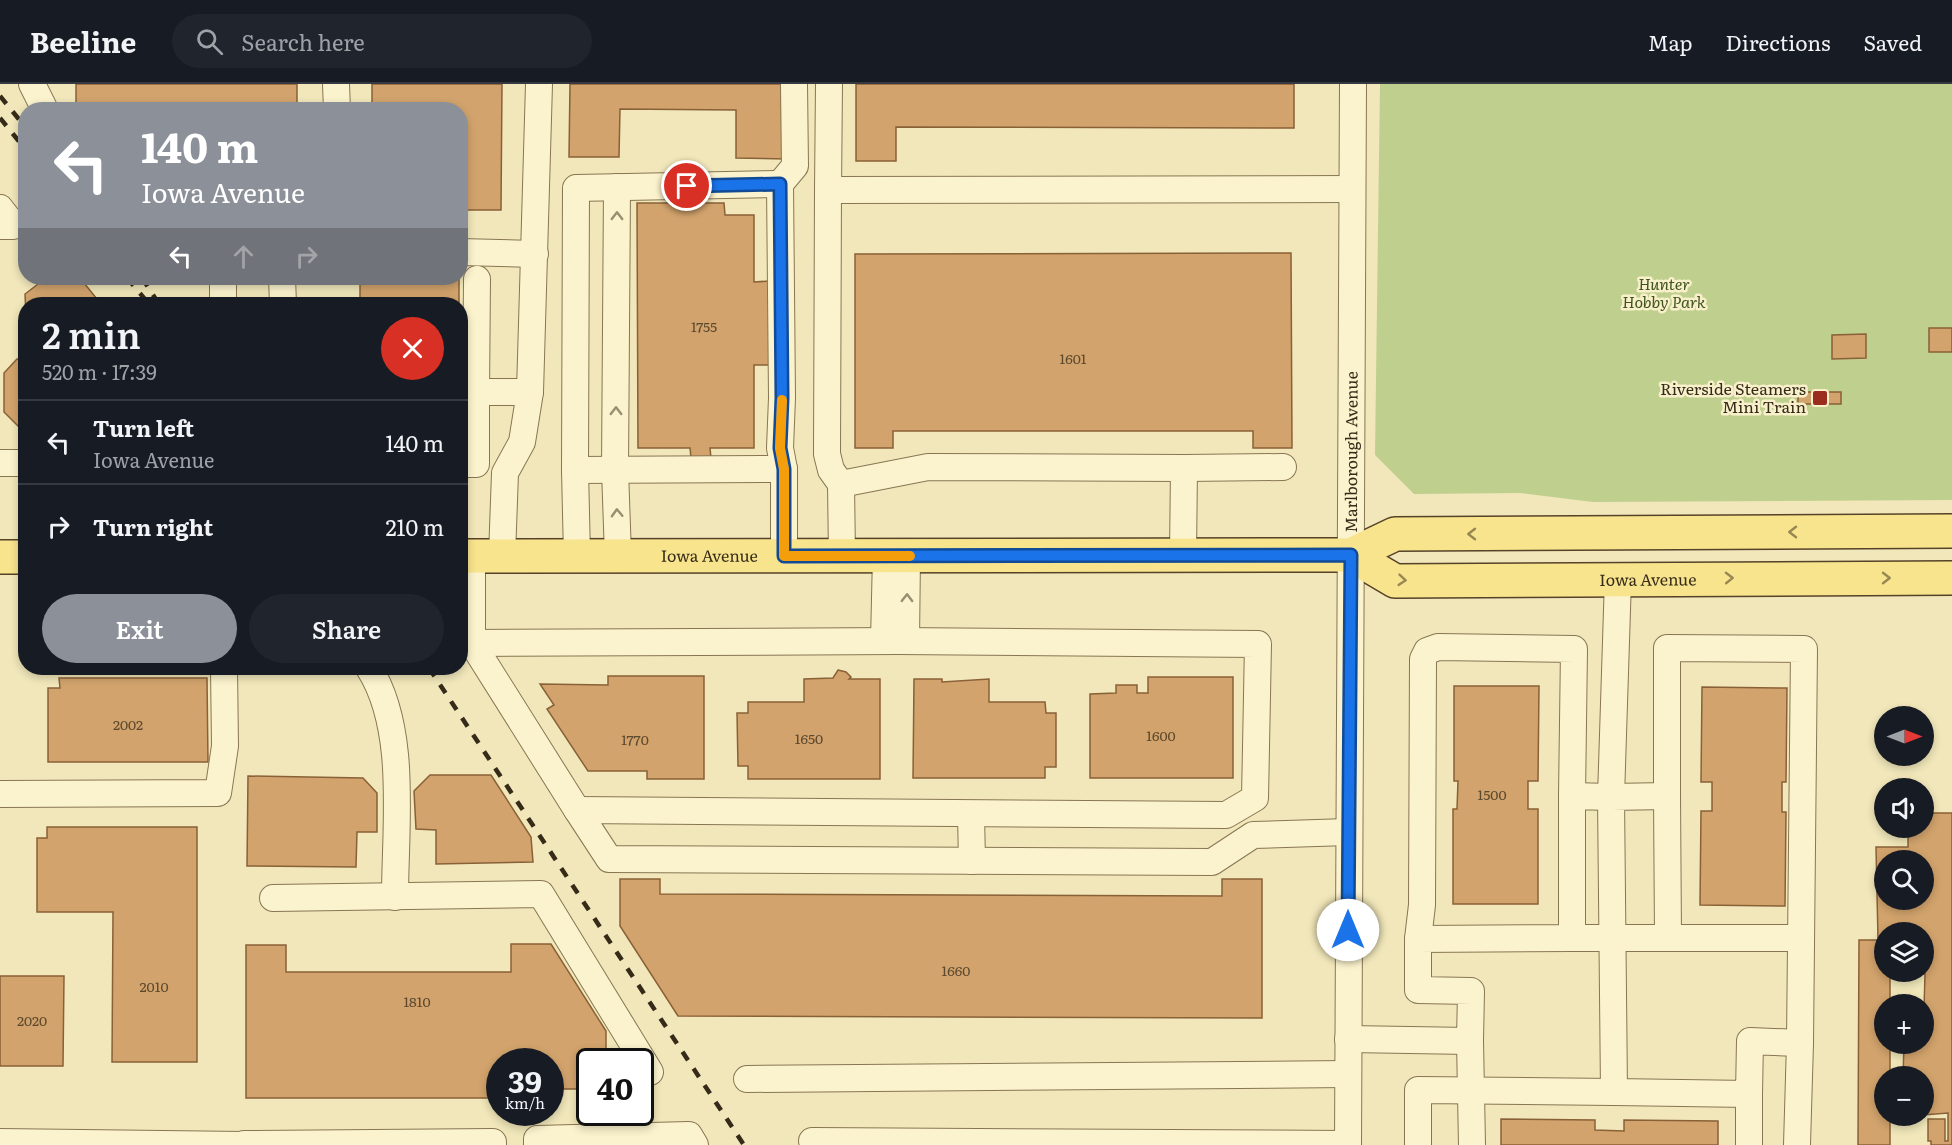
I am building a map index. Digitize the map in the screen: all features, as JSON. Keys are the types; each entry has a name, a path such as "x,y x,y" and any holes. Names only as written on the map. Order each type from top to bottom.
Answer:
{"main road":[{"name":"Iowa Avenue","path":"472,556 1351,555 1395,534 1952,531"},
{"name":"Iowa Avenue","path":"1351,555 1395,581 1952,578"},
{"path":"0,557 18,557"}],"street":[{"path":"32,84 41,102"},
{"path":"336,84 337,102"},
{"path":"539,84 530,392 522,442 505,473 472,556 472,643 609,859 1212,862 1253,835 1348,832"},
{"path":"784,556 784,469 780,448 782,398 780,184 795,166 794,84"},
{"path":"829,84 827,454 831,470 841,484 842,556"},
{"name":"Marlborough Avenue","path":"1348,1144 1353,84"},
{"path":"577,556 576,188 780,184"},
{"path":"617,187 615,470 618,556"},
{"path":"828,190 1352,189"},
{"path":"0,208 14,226 0,226"},
{"path":"468,252 535,254"},
{"path":"468,464 476,464 477,279"},
{"path":"476,392 530,392"},
{"path":"0,463 18,463"},
{"path":"841,484 928,467 1283,467"},
{"path":"1183,555 1184,468"},
{"path":"575,470 784,469"},
{"path":"895,641 896,556"},
{"path":"1614,1092 1611,797 1618,579"},
{"path":"472,643 895,641 1258,644 1253,835"},
{"path":"1472,1145 1470,1041 1472,991 1418,990 1418,939 1422,905 1423,659 1427,651 1438,647 1574,649 1572,938"},
{"path":"1668,937 1667,648 1804,649 1797,1145"},
{"path":"0,794 218,793 225,746 224,675"},
{"path":"372,675 390,714 396,750 395,897"},
{"path":"1572,796 1667,796"},
{"path":"578,810 971,815 1226,815 1255,798"},
{"path":"971,815 972,861"},
{"path":"273,898 541,894 635,1048"},
{"path":"1418,939 1801,938"},
{"path":"1348,1039 1470,1041"},
{"path":"1749,1145 1750,1041 1800,1043"},
{"path":"747,1079 1348,1074"},
{"path":"1418,1145 1418,1090 1749,1094"},
{"path":"537,1145 537,1138 689,1135 695,1145"},
{"path":"812,1141 1348,1144"},
{"path":"0,1142 244,1145 493,1142 493,1145"}],"green space":[{"name":"Hunter Hobby Park","path":"1380,84 1952,84 1952,500 1593,502 1520,493 1414,494 1375,455"}],"building":[{"path":"76,84 297,84 297,102 76,102"},
{"path":"372,84 502,84 501,210 468,210 468,102 372,102"},
{"path":"570,84 787,84 786,159 736,158 736,110 620,109 619,157 569,157"},
{"path":"856,84 1294,84 1294,128 896,127 896,161 856,161"},
{"path":"637,203 724,203 725,215 754,215 754,282 770,281 771,365 754,365 754,448 710,448 711,458 691,458 690,448 638,448"},
{"path":"1291,253 1292,448 1253,448 1253,431 893,431 893,448 855,448 855,254"},
{"path":"37,285 86,285 95,297 25,297 25,294"},
{"path":"360,285 459,285 459,297 360,297"},
{"path":"1929,328 1952,328 1952,352 1929,352"},
{"path":"1866,334 1866,358 1832,359 1832,335"},
{"path":"18,359 18,426 4,412 4,373"},
{"name":"Riverside Steamers Mini Train","path":"1798,392 1841,392 1841,404 1798,404"},
{"path":"838,670 846,672 851,677 849,679 880,679 880,779 748,779 748,766 738,766 737,713 748,713 748,702 804,702 804,679 833,678"},
{"path":"608,676 704,676 704,779 647,779 647,771 588,771 547,709 554,705 540,684 608,685"},
{"path":"1148,677 1233,677 1233,778 1090,778 1090,694 1116,693 1116,685 1137,685 1137,693 1148,693"},
{"path":"59,678 207,678 208,762 48,762 48,688 60,688"},
{"path":"914,679 942,679 942,682 989,679 989,702 1045,702 1046,713 1056,713 1056,767 1045,767 1045,778 913,778"},
{"path":"1454,686 1539,686 1538,781 1528,781 1528,809 1538,809 1538,904 1453,904 1453,809 1457,809 1458,781 1454,781"},
{"path":"1702,687 1787,688 1786,782 1782,782 1782,812 1786,812 1785,906 1700,905 1701,811 1712,811 1712,782 1701,782"},
{"path":"430,775 491,775 531,837 533,862 436,864 436,830 416,829 414,791"},
{"path":"248,776 363,778 377,793 377,832 357,832 356,867 247,866"},
{"path":"1934,813 1952,813 1952,1145 1931,1145 1931,1141 1928,1141 1928,1126 1934,1126 1934,1119 1945,1119 1945,1141 1948,1141 1948,1113 1934,1114 1934,1066 1903,1066 1904,1054 1934,1054 1934,994 1924,994 1925,982 1934,982 1934,922 1878,922 1877,910 1934,910 1934,850 1876,850 1876,847 1908,847 1908,838 1934,838"},
{"path":"47,827 197,827 197,1062 112,1062 113,912 37,912 37,838 47,838"},
{"path":"620,879 660,879 660,894 1222,896 1222,879 1262,879 1262,1018 678,1016 620,926"},
{"path":"1859,940 1874,940 1874,982 1890,982 1890,994 1874,994 1874,1054 1890,1054 1890,1066 1874,1066 1874,1126 1890,1126 1890,1145 1858,1145"},
{"path":"511,944 551,944 606,1031 606,1048 576,1048 576,1089 564,1089 564,1048 486,1048 486,1098 246,1098 246,945 286,945 286,972 511,972"},
{"path":"0,976 64,976 63,1066 0,1066"},
{"path":"1501,1119 1595,1120 1595,1130 1624,1131 1624,1120 1718,1121 1718,1145 1501,1145"}],"railway":[{"path":"0,96 18,118"},
{"path":"0,118 18,140"},
{"path":"133,285 143,297"},
{"path":"147,285 154,297"},
{"path":"434,675 744,1145"}],"slow traffic":[{"path":"782,400 780,448 784,469 784,556 910,556"}],"place":[{"name":"Riverside Steamers Mini Train","path":"1820,398"}],"route":[{"path":"687,186 780,184 782,398 780,448 784,469 784,556 1351,555 1348,930"}]}
